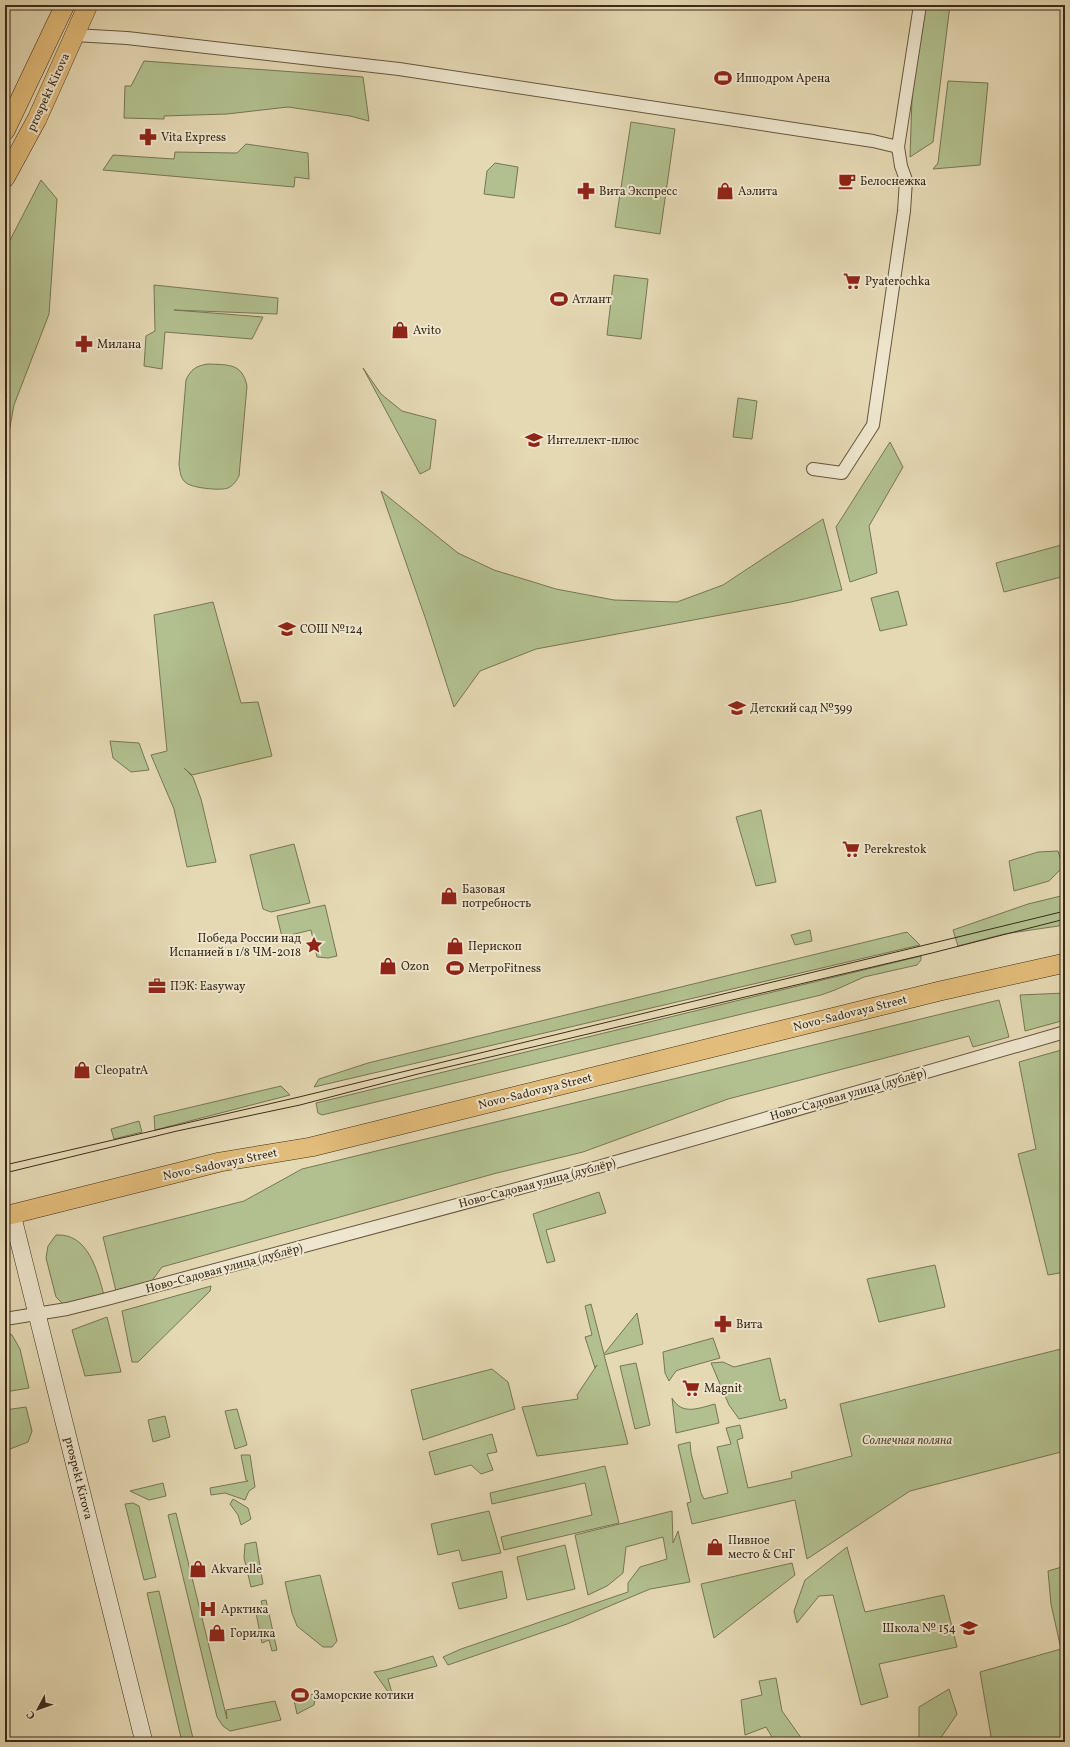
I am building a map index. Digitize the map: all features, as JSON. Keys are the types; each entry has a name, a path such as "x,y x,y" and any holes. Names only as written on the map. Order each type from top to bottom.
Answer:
{"main road":[{"name":"prospekt Kirova","path":"5,131 65,5"},
{"name":"prospekt Kirova","path":"5,178 11,155 37,119 88,5"},
{"name":"Novo-Sadovaya Street","path":"9,1215 220,1162 311,1147 940,991 1065,963"}],"street":[{"path":"813,469 842,473 873,425 904,211 906,180 901,166 898,147 920,5"},
{"path":"74,35 127,38 398,69 898,147"},
{"name":"Ново-Садовая улица (дублёр)","path":"5,1319 67,1309 107,1299 598,1167 1065,1032"},
{"name":"prospekt Kirova","path":"9,1215 37,1313 144,1742"}],"green space":[{"path":"921,5 950,5 933,142 910,157 915,10"},
{"path":"144,61 363,77 369,121 350,116 288,107 227,114 164,116 164,119 124,118 125,86 131,86"},
{"path":"948,81 988,83 980,165 933,169 938,163"},
{"path":"631,122 675,129 660,234 615,227"},
{"path":"246,144 308,153 309,179 295,177 294,187 103,170 113,155 174,159 175,152 237,153"},
{"path":"495,163 518,167 514,198 484,194 487,171"},
{"path":"41,180 57,199 49,314 14,405 5,454 5,250"},
{"path":"614,275 648,279 641,339 607,335"},
{"path":"154,285 278,298 277,314 174,310 263,317 252,339 165,332 162,369 144,366 146,336 155,331"},
{"path":"208,364 228,365 238,369 245,378 247,386 239,476 232,486 224,489 193,486 185,482 180,474 179,464 186,380 194,369"},
{"path":"363,368 381,394 402,411 436,420 430,469 420,474"},
{"path":"738,398 757,401 752,439 733,437"},
{"path":"890,442 903,467 869,526 877,573 850,582 836,527"},
{"path":"381,491 458,553 494,570 556,589 614,600 677,602 723,585 823,519 842,590 791,602 536,649 480,671 454,707 426,620"},
{"path":"1065,544 1065,576 1004,592 996,563"},
{"path":"898,591 907,625 880,631 871,598"},
{"path":"213,602 241,703 258,702 272,756 192,775 184,768 193,777 201,799 216,862 187,867 174,809 151,755 167,751 154,615"},
{"path":"110,741 139,743 149,770 131,772 113,758"},
{"path":"761,810 776,882 756,886 736,817"},
{"path":"294,844 310,903 271,912 263,909 250,855"},
{"path":"1058,851 1063,867 1049,881 1014,891 1009,861 1038,852"},
{"path":"1065,895 1065,925 1004,934 958,946 953,930 1028,904"},
{"path":"325,905 337,956 328,958 317,957 311,930 282,937 277,916"},
{"path":"810,930 812,941 795,945 791,935"},
{"path":"907,932 920,945 314,1087 319,1079 368,1063"},
{"path":"921,956 921,960 917,965 864,977 821,995 322,1115 318,1113 316,1103"},
{"path":"1065,993 1065,1020 1025,1031 1020,995"},
{"path":"999,1000 1009,1037 973,1047 969,1036 728,1099 583,1152 493,1174 162,1267 151,1282 116,1291 103,1237 244,1201 302,1169"},
{"path":"1065,1049 1065,1272 1048,1275 1018,1154 1036,1149 1019,1062"},
{"path":"281,1086 290,1095 155,1130 154,1116"},
{"path":"139,1121 142,1132 114,1139 111,1129"},
{"path":"599,1192 606,1213 546,1230 555,1261 547,1263 533,1214"},
{"path":"56,1235 67,1236 76,1240 83,1247 94,1265 104,1295 64,1305 56,1297 46,1258 48,1246"},
{"path":"935,1265 945,1307 879,1322 867,1279"},
{"path":"211,1286 210,1291 138,1362 132,1362 122,1311"},
{"path":"591,1304 604,1354 637,1313 643,1344 604,1355 628,1444 537,1456 522,1407 578,1399 577,1395 595,1368 585,1337 592,1335 585,1306"},
{"path":"107,1317 121,1372 85,1376 72,1330"},
{"path":"5,1332 12,1335 20,1349 29,1388 5,1392"},
{"path":"713,1338 720,1358 676,1371 669,1381 665,1373 663,1352"},
{"name":"Солнечная поляна","path":"1065,1348 1065,1451 910,1491 807,1559 795,1500 692,1524 687,1503 691,1502 678,1445 690,1442 691,1453 701,1493 704,1499 728,1493 717,1447 731,1444 726,1428 740,1425 743,1438 737,1440 748,1488 792,1478 791,1472 852,1456 840,1404"},
{"path":"770,1358 780,1401 785,1399 787,1408 739,1419 729,1405 711,1363 723,1362 734,1367"},
{"path":"636,1363 650,1425 635,1429 620,1366"},
{"path":"492,1369 508,1382 515,1409 423,1440 411,1390"},
{"path":"672,1398 676,1404 686,1409 697,1409 715,1404 719,1423 676,1433"},
{"path":"26,1407 32,1431 28,1442 5,1451 5,1410"},
{"path":"237,1409 247,1445 235,1449 225,1411"},
{"path":"165,1416 170,1437 153,1442 148,1420"},
{"path":"492,1434 497,1452 487,1454 493,1470 481,1474 471,1465 435,1475 429,1452"},
{"path":"241,1455 250,1455 255,1487 249,1491 245,1500 225,1493 211,1495 210,1488 248,1481 246,1480"},
{"path":"605,1466 619,1523 504,1550 501,1537 592,1515 585,1483 492,1504 490,1493"},
{"path":"163,1483 166,1496 149,1500 130,1491"},
{"path":"233,1499 248,1508 251,1519 241,1525 238,1515 230,1504"},
{"path":"133,1503 139,1506 156,1577 144,1580 125,1504"},
{"path":"489,1511 501,1553 462,1561 459,1550 438,1555 431,1524"},
{"path":"672,1511 673,1543 678,1531 690,1582 650,1589 567,1624 448,1665 443,1657 461,1649 628,1592 628,1583 640,1567 667,1559 663,1537 626,1547 623,1573 607,1586 588,1595 575,1535"},
{"path":"176,1513 227,1719 226,1710 275,1701 281,1720 230,1731 223,1726 217,1717 168,1515"},
{"path":"256,1542 263,1584 251,1587 244,1558 245,1544"},
{"path":"565,1545 575,1589 527,1600 517,1557"},
{"path":"847,1547 865,1612 944,1595 957,1647 879,1664 888,1697 861,1705 833,1595 819,1596 797,1623 794,1611 805,1580"},
{"path":"792,1563 795,1575 714,1638 701,1584"},
{"path":"1065,1566 1065,1742 992,1742 980,1672 1061,1649 1051,1604 1048,1571"},
{"path":"502,1571 507,1598 459,1609 452,1583"},
{"path":"320,1575 337,1641 332,1647 323,1647 297,1626 292,1613 285,1582"},
{"path":"159,1591 194,1742 182,1742 147,1593"},
{"path":"266,1600 277,1650 272,1651 269,1640 262,1643 256,1613 264,1612 261,1601"},
{"path":"433,1656 437,1666 388,1679 394,1700 374,1672 386,1670"},
{"path":"776,1678 782,1711 802,1739 792,1742 775,1742 766,1727 745,1735 741,1700 762,1695 759,1681"},
{"path":"949,1689 957,1714 938,1742 919,1740 919,1707"},
{"path":"316,1693 314,1705 297,1714 294,1700"}],"tram line":[{"path":"5,1165 299,1097 1065,911"},
{"path":"5,1173 177,1131 300,1105 418,1074 932,953 1065,919"}],"place":[{"name":"Ипподром Арена","path":"723,78"},
{"name":"Vita Express","path":"148,137"},
{"name":"Белоснежка","path":"847,181"},
{"name":"Вита Экспресс","path":"586,191"},
{"name":"Аэлита","path":"725,191"},
{"name":"Pyaterochka","path":"852,281"},
{"name":"Атлант","path":"559,299"},
{"name":"Avito","path":"400,330"},
{"name":"Милана","path":"84,344"},
{"name":"Интеллект-плюс","path":"534,440"},
{"name":"СОШ №124","path":"287,629"},
{"name":"Детский сад №399","path":"737,708"},
{"name":"Perekrestok","path":"851,849"},
{"name":"Базовая потребность","path":"449,896"},
{"name":"Победа России над Испанией в 1/8 ЧМ-2018","path":"314,945"},
{"name":"Перископ","path":"455,946"},
{"name":"Ozon","path":"388,966"},
{"name":"МетроFitness","path":"455,968"},
{"name":"ПЭК: Easyway","path":"157,986"},
{"name":"CleopatrA","path":"82,1070"},
{"name":"Вита","path":"723,1324"},
{"name":"Magnit","path":"691,1388"},
{"name":"Пивное место & СнГ","path":"715,1547"},
{"name":"Akvarelle","path":"198,1569"},
{"name":"Арктика","path":"208,1609"},
{"name":"Школа № 154","path":"969,1628"},
{"name":"Горилка","path":"217,1633"},
{"name":"Заморские котики","path":"300,1695"}]}
